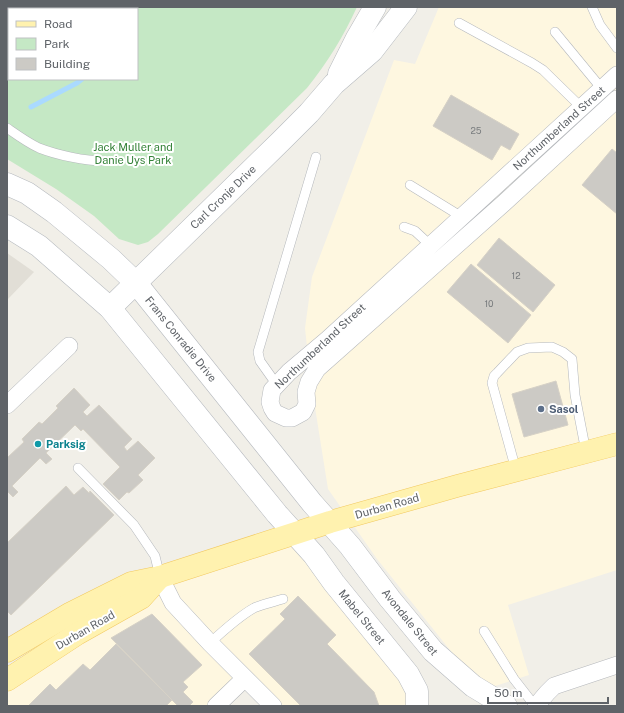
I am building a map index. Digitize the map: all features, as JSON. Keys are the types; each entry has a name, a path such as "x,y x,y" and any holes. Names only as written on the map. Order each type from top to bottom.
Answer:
{"main road":[{"name":"Carl Cronje Drive","path":"334,84 357,38 375,7"},
{"name":"Carl Cronje Drive","path":"110,308 281,141 334,84 372,51 406,7"},
{"name":"Frans Conradie Drive","path":"7,184 27,193 54,212 111,259 136,283 312,503 330,522"},
{"path":"7,226 39,246 110,308 294,534"},
{"name":"Durban Road","path":"7,651 71,613 131,582 160,577 330,522 516,470 617,444"},
{"name":"Avondale Street","path":"330,522 432,651 473,686 506,706"},
{"name":"Mabel Street","path":"294,534 314,556 408,674 416,691 417,706"},
{"name":"Durban Road","path":"7,680 77,634 141,598 160,577"}],"street":[{"name":"Northumberland Street","path":"617,76 276,385 272,390 270,402 275,413 286,418 298,415 305,408 308,385 311,377 317,369 504,203 617,99"},
{"path":"7,405 69,346"},
{"path":"160,577 173,603 244,679 273,706"},
{"path":"536,706 546,693 554,686 617,665"},
{"path":"216,706 244,679"}],"lane":[{"path":"592,7 600,25 617,48"},
{"path":"459,23 532,62 582,108"},
{"path":"555,32 602,89"},
{"path":"7,128 39,148 91,161 104,161"},
{"path":"276,385 260,361 258,352 316,157"},
{"path":"410,185 462,217"},
{"path":"404,227 415,231 430,245"},
{"path":"516,470 492,383 494,376 517,352 528,348 552,347 563,352 572,359 574,395 586,452"},
{"path":"78,468 134,525 155,556 160,577"},
{"path":"210,643 253,609 267,603 284,599"},
{"path":"484,631 514,679 536,706"}],"shaded area":[{"path":"439,7 617,7 617,570 508,605 529,675 492,687 470,675 377,559 328,489 310,376 305,328 312,277 394,60 415,64"},
{"path":"7,253 34,272 7,300"},
{"path":"294,535 408,674 416,706 270,706 242,679 214,706 7,706 7,681 163,577"}],"green space":[{"name":"Jack Muller and Danie Uys Park","path":"7,7 357,7 335,49 307,88 158,234 148,242 138,245 119,239 94,216 56,189 7,159"}],"building":[{"path":"451,95 519,134 510,150 501,145 492,160 433,126"},
{"path":"612,149 617,153 617,214 582,185"},
{"path":"499,238 555,285 533,312 477,265"},
{"path":"471,264 531,315 508,343 447,292"},
{"path":"556,381 568,425 524,437 512,394"},
{"name":"Parksig","path":"74,388 90,405 83,412 87,416 99,405 132,439 124,447 127,451 138,441 155,458 138,475 143,480 119,500 103,484 120,467 83,429 81,431 75,425 46,453 52,459 46,464 40,458 12,486 18,492 13,497 7,491 7,456 8,457 24,442 22,439 39,422 42,424 58,408 56,406"},
{"path":"66,486 74,495 83,487 89,493 90,491 114,515 11,615 7,611 7,543"},
{"path":"298,596 336,635 327,644 374,692 379,706 301,706 249,654 285,619 280,614"},
{"path":"152,614 202,665 183,682 188,687 183,692 193,702 189,706 178,706 111,638"},
{"path":"116,644 172,700 166,706 28,706 50,684 56,690 83,664 90,670"}],"waterway":[{"path":"31,107 81,80"}],"place":[{"name":"Sasol","path":"541,409"},
{"name":"Parksig","path":"38,444"}]}
